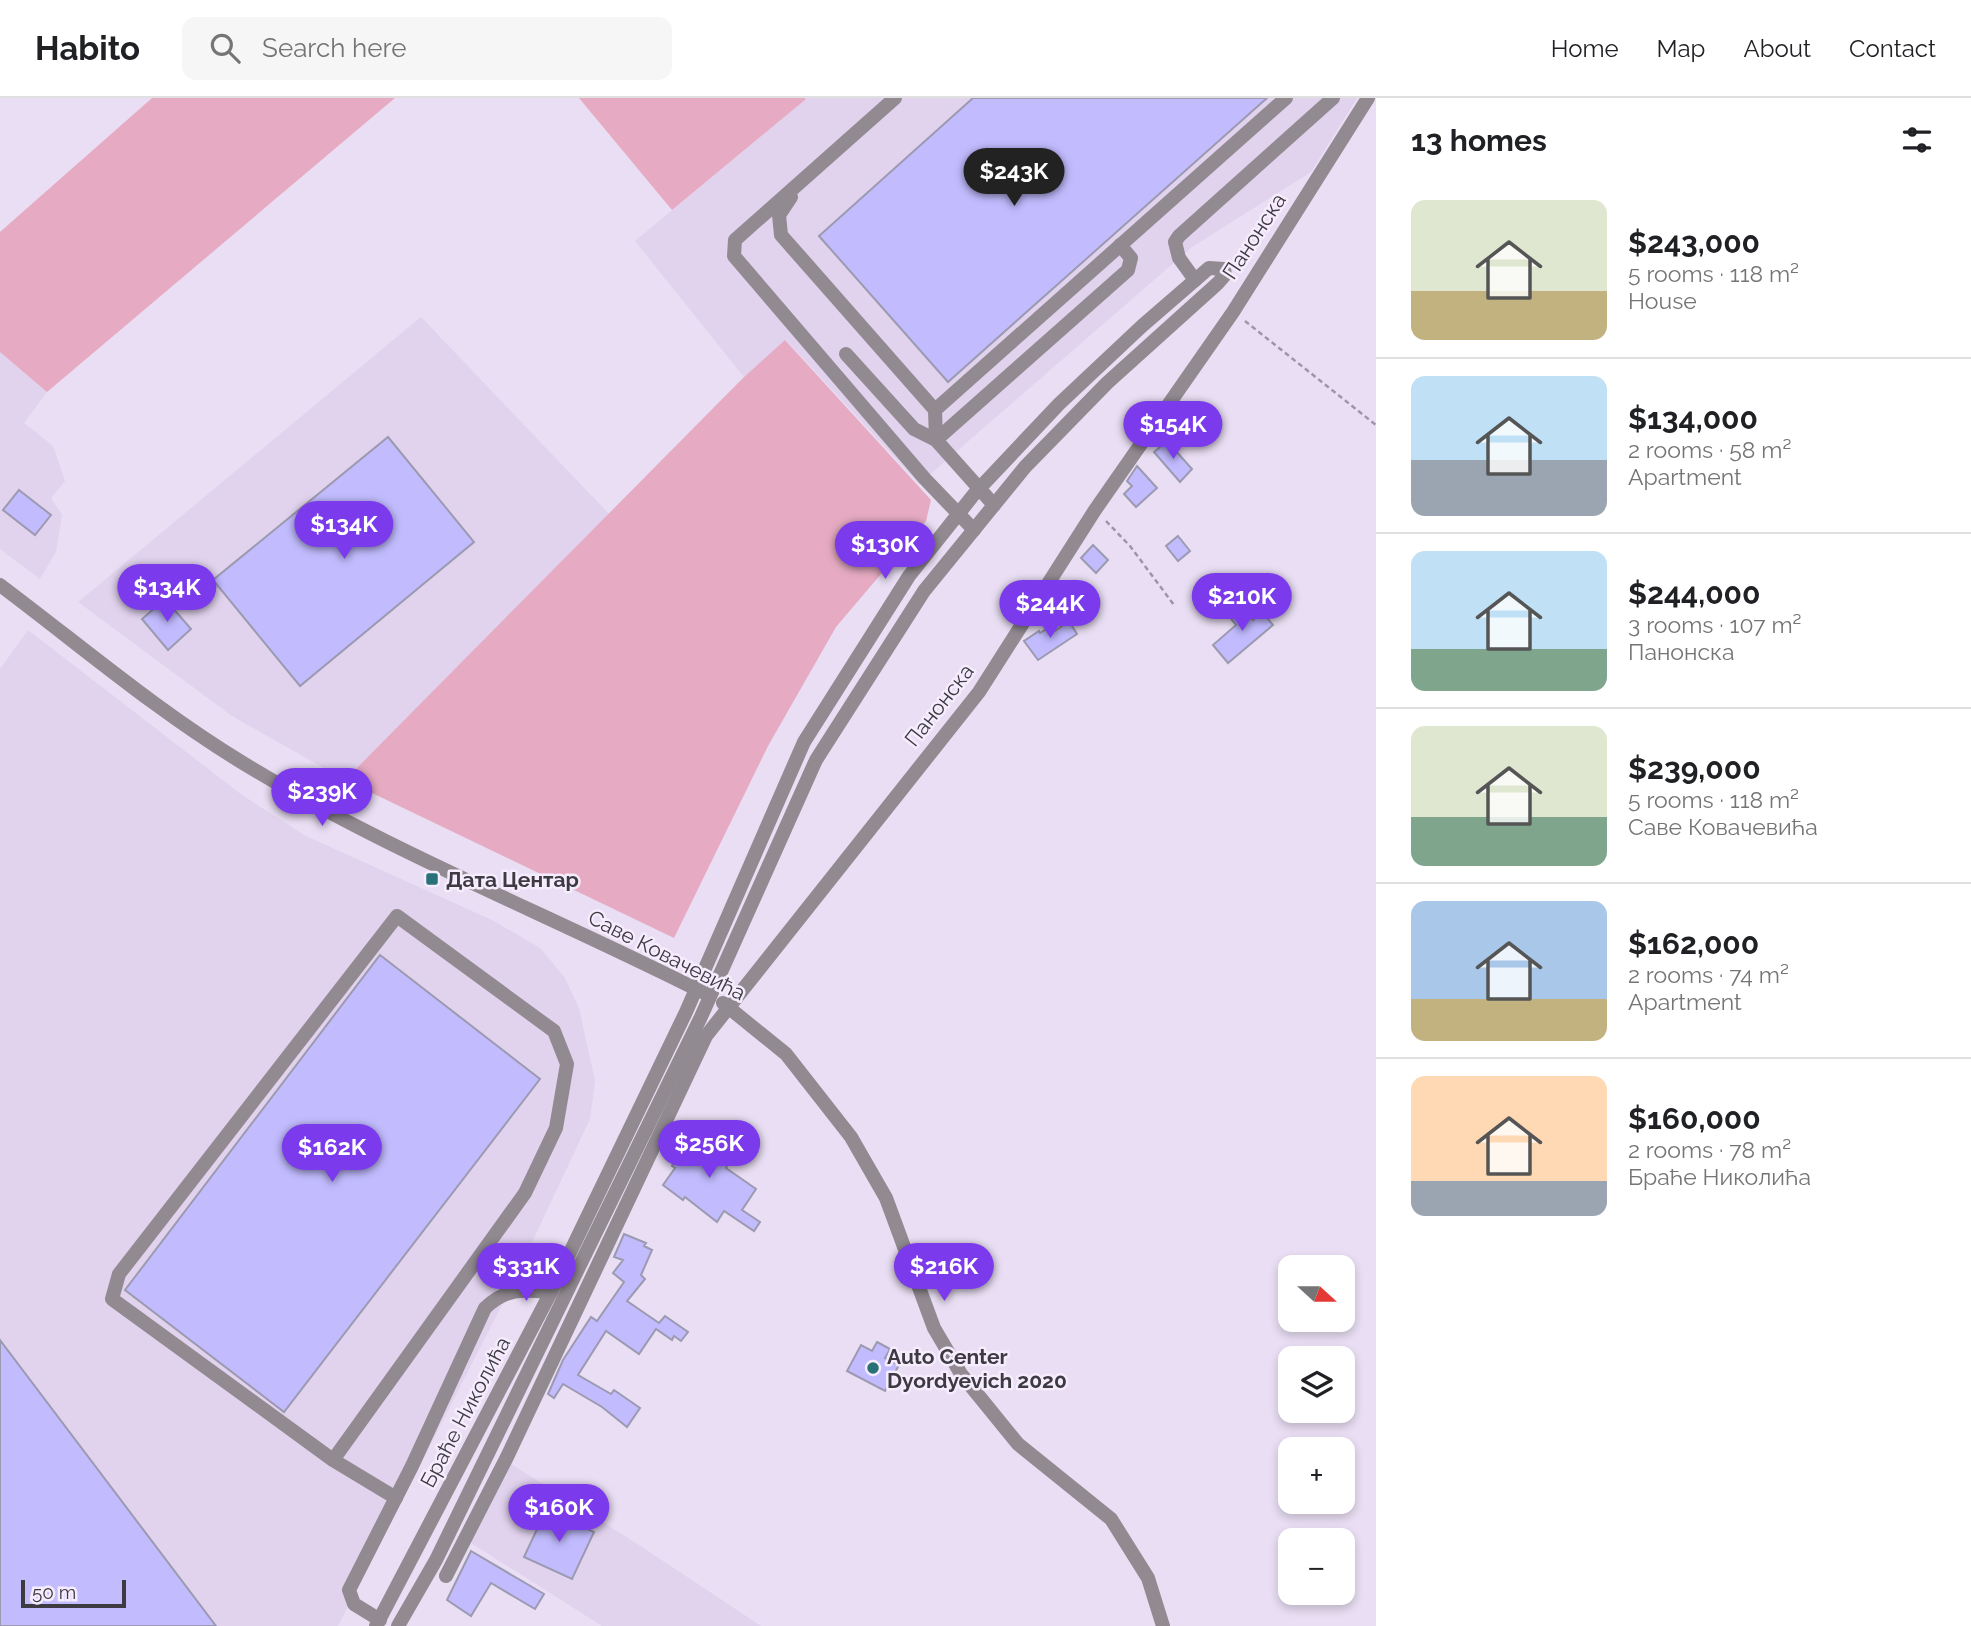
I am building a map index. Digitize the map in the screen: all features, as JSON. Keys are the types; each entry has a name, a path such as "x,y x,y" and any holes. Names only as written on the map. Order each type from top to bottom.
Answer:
{"street":[{"path":"895,98 735,240 734,256 925,479 974,530"},
{"path":"934,410 1286,98"},
{"path":"1195,280 1176,251 1175,242 1179,236 1333,98"},
{"name":"Панонска","path":"446,1576 552,1363 706,1036 979,692 1096,510 1233,312 1368,98"},
{"path":"802,181 779,215 778,231 934,410 936,440"},
{"path":"936,440 1128,270 1131,258 1120,245"},
{"name":"Браће Николића","path":"378,1623 551,1292 695,989 804,742 909,576 979,489 1059,404 1142,326 1209,268 1224,269 1224,275 1218,283 1107,383 1025,467 924,591 816,760 711,997 436,1560 398,1626"},
{"path":"846,354 914,429 936,440 994,505"},
{"name":"Саве Ковачевића","path":"0,585 192,730 242,763 373,834 730,1007 786,1054 851,1137 886,1198 934,1328 961,1374 1018,1444 1111,1519 1148,1578 1163,1626"},
{"path":"333,1460 525,1193 556,1128 567,1064 554,1031 397,916 119,1274 112,1299 333,1460 396,1498"},
{"path":"378,1623 354,1604 349,1590 396,1498 485,1308 499,1295 521,1290 551,1292"}],"path":[{"path":"1233,312 1376,425"},
{"path":"1096,510 1130,546 1174,605"}],"shaded area":[{"path":"152,98 395,98 47,392 0,352 0,232"},
{"path":"579,98 805,98 806,99 672,210"},
{"path":"807,98 1357,98 1311,172 1192,247 919,484 786,340 744,377 635,241"},
{"path":"421,317 610,515 345,780 232,716 78,602"},
{"path":"785,340 931,500 926,521 836,627 768,746 674,938 345,780 744,377"},
{"path":"0,352 47,392 24,423 53,446 65,481 51,498 62,515 56,552 40,579 0,549"},
{"path":"28,630 242,795 306,836 494,921 540,948 565,978 579,1008 595,1081 590,1119 511,1287 338,1626 0,1626 0,669"},
{"path":"508,1462 761,1626 602,1626 468,1541"}],"building":[{"path":"973,98 1267,98 948,382 819,236"},
{"path":"388,437 474,542 300,686 213,580"},
{"path":"1167,441 1192,469 1180,482 1154,452"},
{"path":"1137,466 1157,488 1136,507 1124,494 1132,486 1127,481"},
{"path":"19,490 51,515 35,535 3,510"},
{"path":"1178,536 1190,551 1178,561 1166,546"},
{"path":"1093,545 1108,560 1096,573 1081,558"},
{"path":"165,599 191,629 168,650 142,619"},
{"path":"1240,604 1253,620 1262,612 1273,625 1228,663 1213,645 1236,625 1228,615"},
{"path":"1069,621 1077,634 1038,660 1024,641 1051,626 1055,631"},
{"path":"380,955 540,1079 284,1412 125,1290"},
{"path":"689,1126 714,1139 710,1145 732,1159 726,1168 756,1189 742,1210 760,1222 754,1231 724,1211 717,1222 685,1197 683,1200 663,1185 675,1168 672,1166 684,1139 681,1138"},
{"path":"624,1234 646,1243 644,1246 652,1250 641,1275 645,1279 627,1301 659,1323 665,1316 688,1332 681,1341 674,1336 672,1340 656,1329 639,1354 606,1331 578,1375 611,1394 614,1390 640,1408 627,1427 602,1407 563,1384 554,1398 548,1394 563,1360 591,1317 597,1321 624,1282 613,1273 623,1260 614,1257"},
{"path":"0,1340 216,1626 0,1626"},
{"name":"Auto Center Dyordyevich 2020","path":"877,1342 890,1349 885,1358 899,1365 885,1391 847,1371 861,1345 872,1351"},
{"path":"546,1510 594,1532 572,1579 524,1557"},
{"path":"471,1551 544,1594 535,1609 491,1583 471,1616 447,1600"}],"place":[{"name":"Дата Центар","path":"432,879"},
{"name":"Auto Center Dyordyevich 2020","path":"873,1368"}]}
